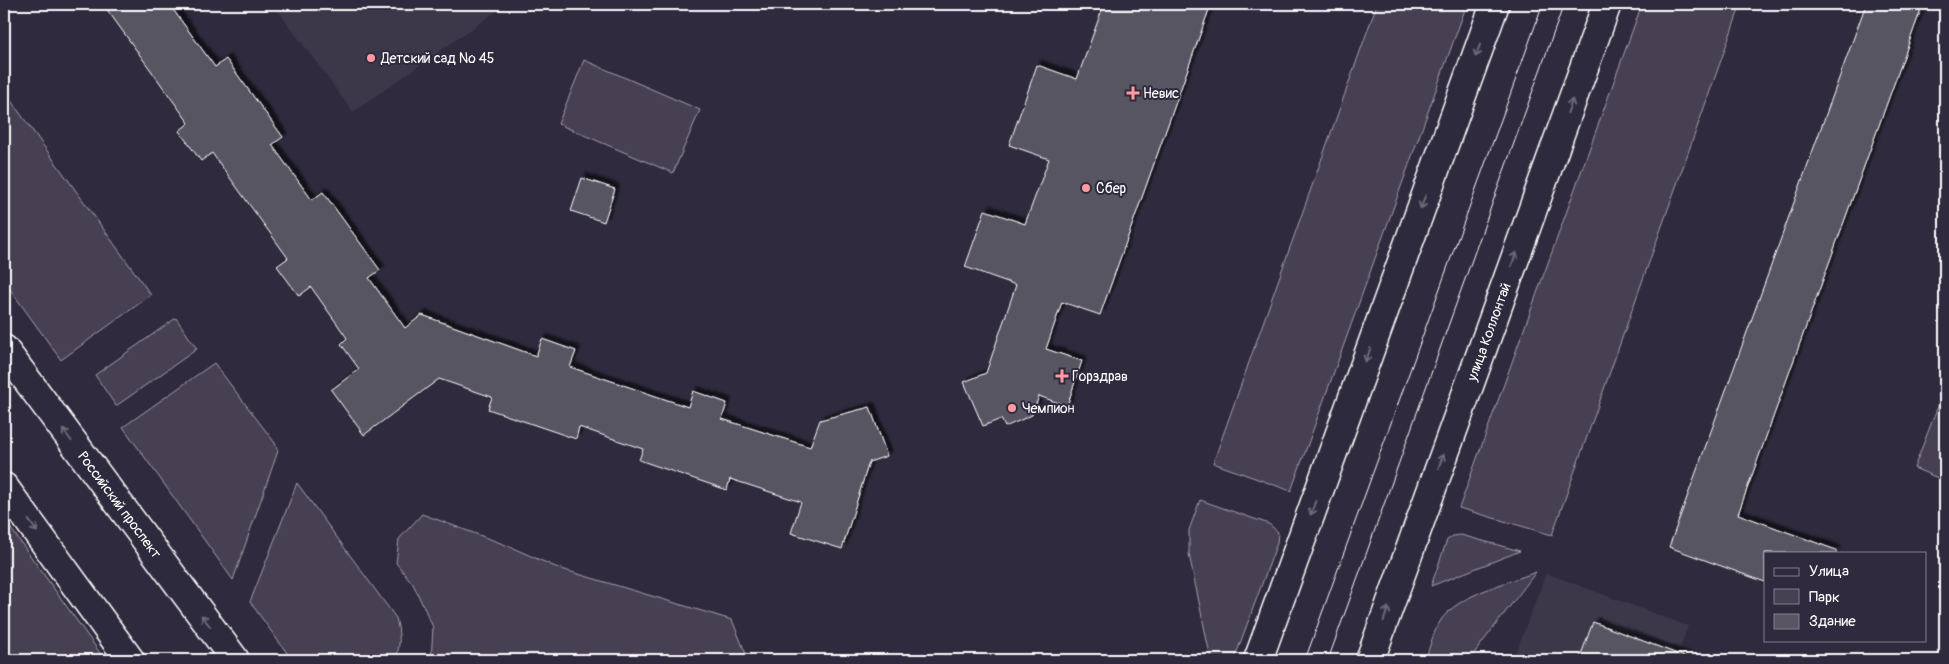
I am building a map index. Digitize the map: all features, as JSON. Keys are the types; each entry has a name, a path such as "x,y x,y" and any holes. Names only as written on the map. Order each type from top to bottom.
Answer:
{"main road":[{"path":"1258,660 1495,4"},
{"name":"улица Коллонтай","path":"1370,660 1607,4"},
{"name":"Российский проспект","path":"4,350 235,660"},
{"path":"4,487 130,660"}],"shaded area":[{"name":"Детский сад № 45","path":"273,4 507,4 353,112"},
{"path":"1546,573 1688,626 1676,660 1513,660"}],"green space":[{"path":"1377,4 1467,4 1291,491 1213,463"},
{"path":"1642,4 1741,4 1552,535 1459,508"},
{"path":"584,60 700,110 673,173 558,124"},
{"path":"4,91 151,295 61,360 4,281"},
{"path":"176,318 197,349 116,406 95,375"},
{"path":"214,363 275,443 278,451 233,580 123,427"},
{"path":"1945,388 1945,481 1914,468"},
{"path":"297,483 396,618 399,639 395,660 292,660 250,602"},
{"path":"1200,500 1269,524 1278,532 1277,543 1234,660 1211,660 1189,554 1189,530"},
{"path":"422,514 506,545 558,568 732,620 746,654 742,660 431,660 433,627 413,584 396,563 399,539"},
{"path":"4,519 105,660 4,660"},
{"path":"1461,535 1520,551 1431,586 1447,540 1453,536"},
{"path":"1536,572 1469,660 1425,660 1436,629 1449,611 1484,591"}],"building":[{"path":"103,4 169,4 215,67 226,59 283,137 272,145 312,200 323,192 380,270 369,278 405,328 422,315 536,356 542,339 576,351 570,367 688,407 693,391 727,403 722,419 810,447 820,420 870,407 887,456 869,462 842,549 791,533 801,502 730,479 727,490 639,460 643,449 579,427 576,439 488,409 492,397 439,379 364,435 331,390 359,369 341,344 347,338 311,287 299,296 277,266 288,258 212,153 201,161 179,131 189,123"},
{"path":"1104,4 1211,4 1100,315 1062,302 1046,349 1082,361 1067,406 1039,396 1032,415 1005,427 1001,419 983,426 964,382 986,373 1016,285 965,267 985,210 1025,224 1049,159 1009,145 1037,65 1077,79"},
{"path":"1866,4 1923,4 1738,514 1836,550 1836,552 1764,552 1764,582 1669,547"},
{"path":"582,178 615,189 604,222 571,211"},
{"path":"1593,622 1688,658 1687,660 1579,660"}],"tram line":[{"path":"1305,660 1543,4"},
{"path":"1328,660 1564,4"}],"place":[{"name":"Детский сад № 45","path":"371,58"},
{"name":"Невис","path":"1133,93"},
{"name":"Сбер","path":"1086,188"},
{"name":"Горздрав","path":"1062,376"},
{"name":"Чемпион","path":"1012,408"}]}
